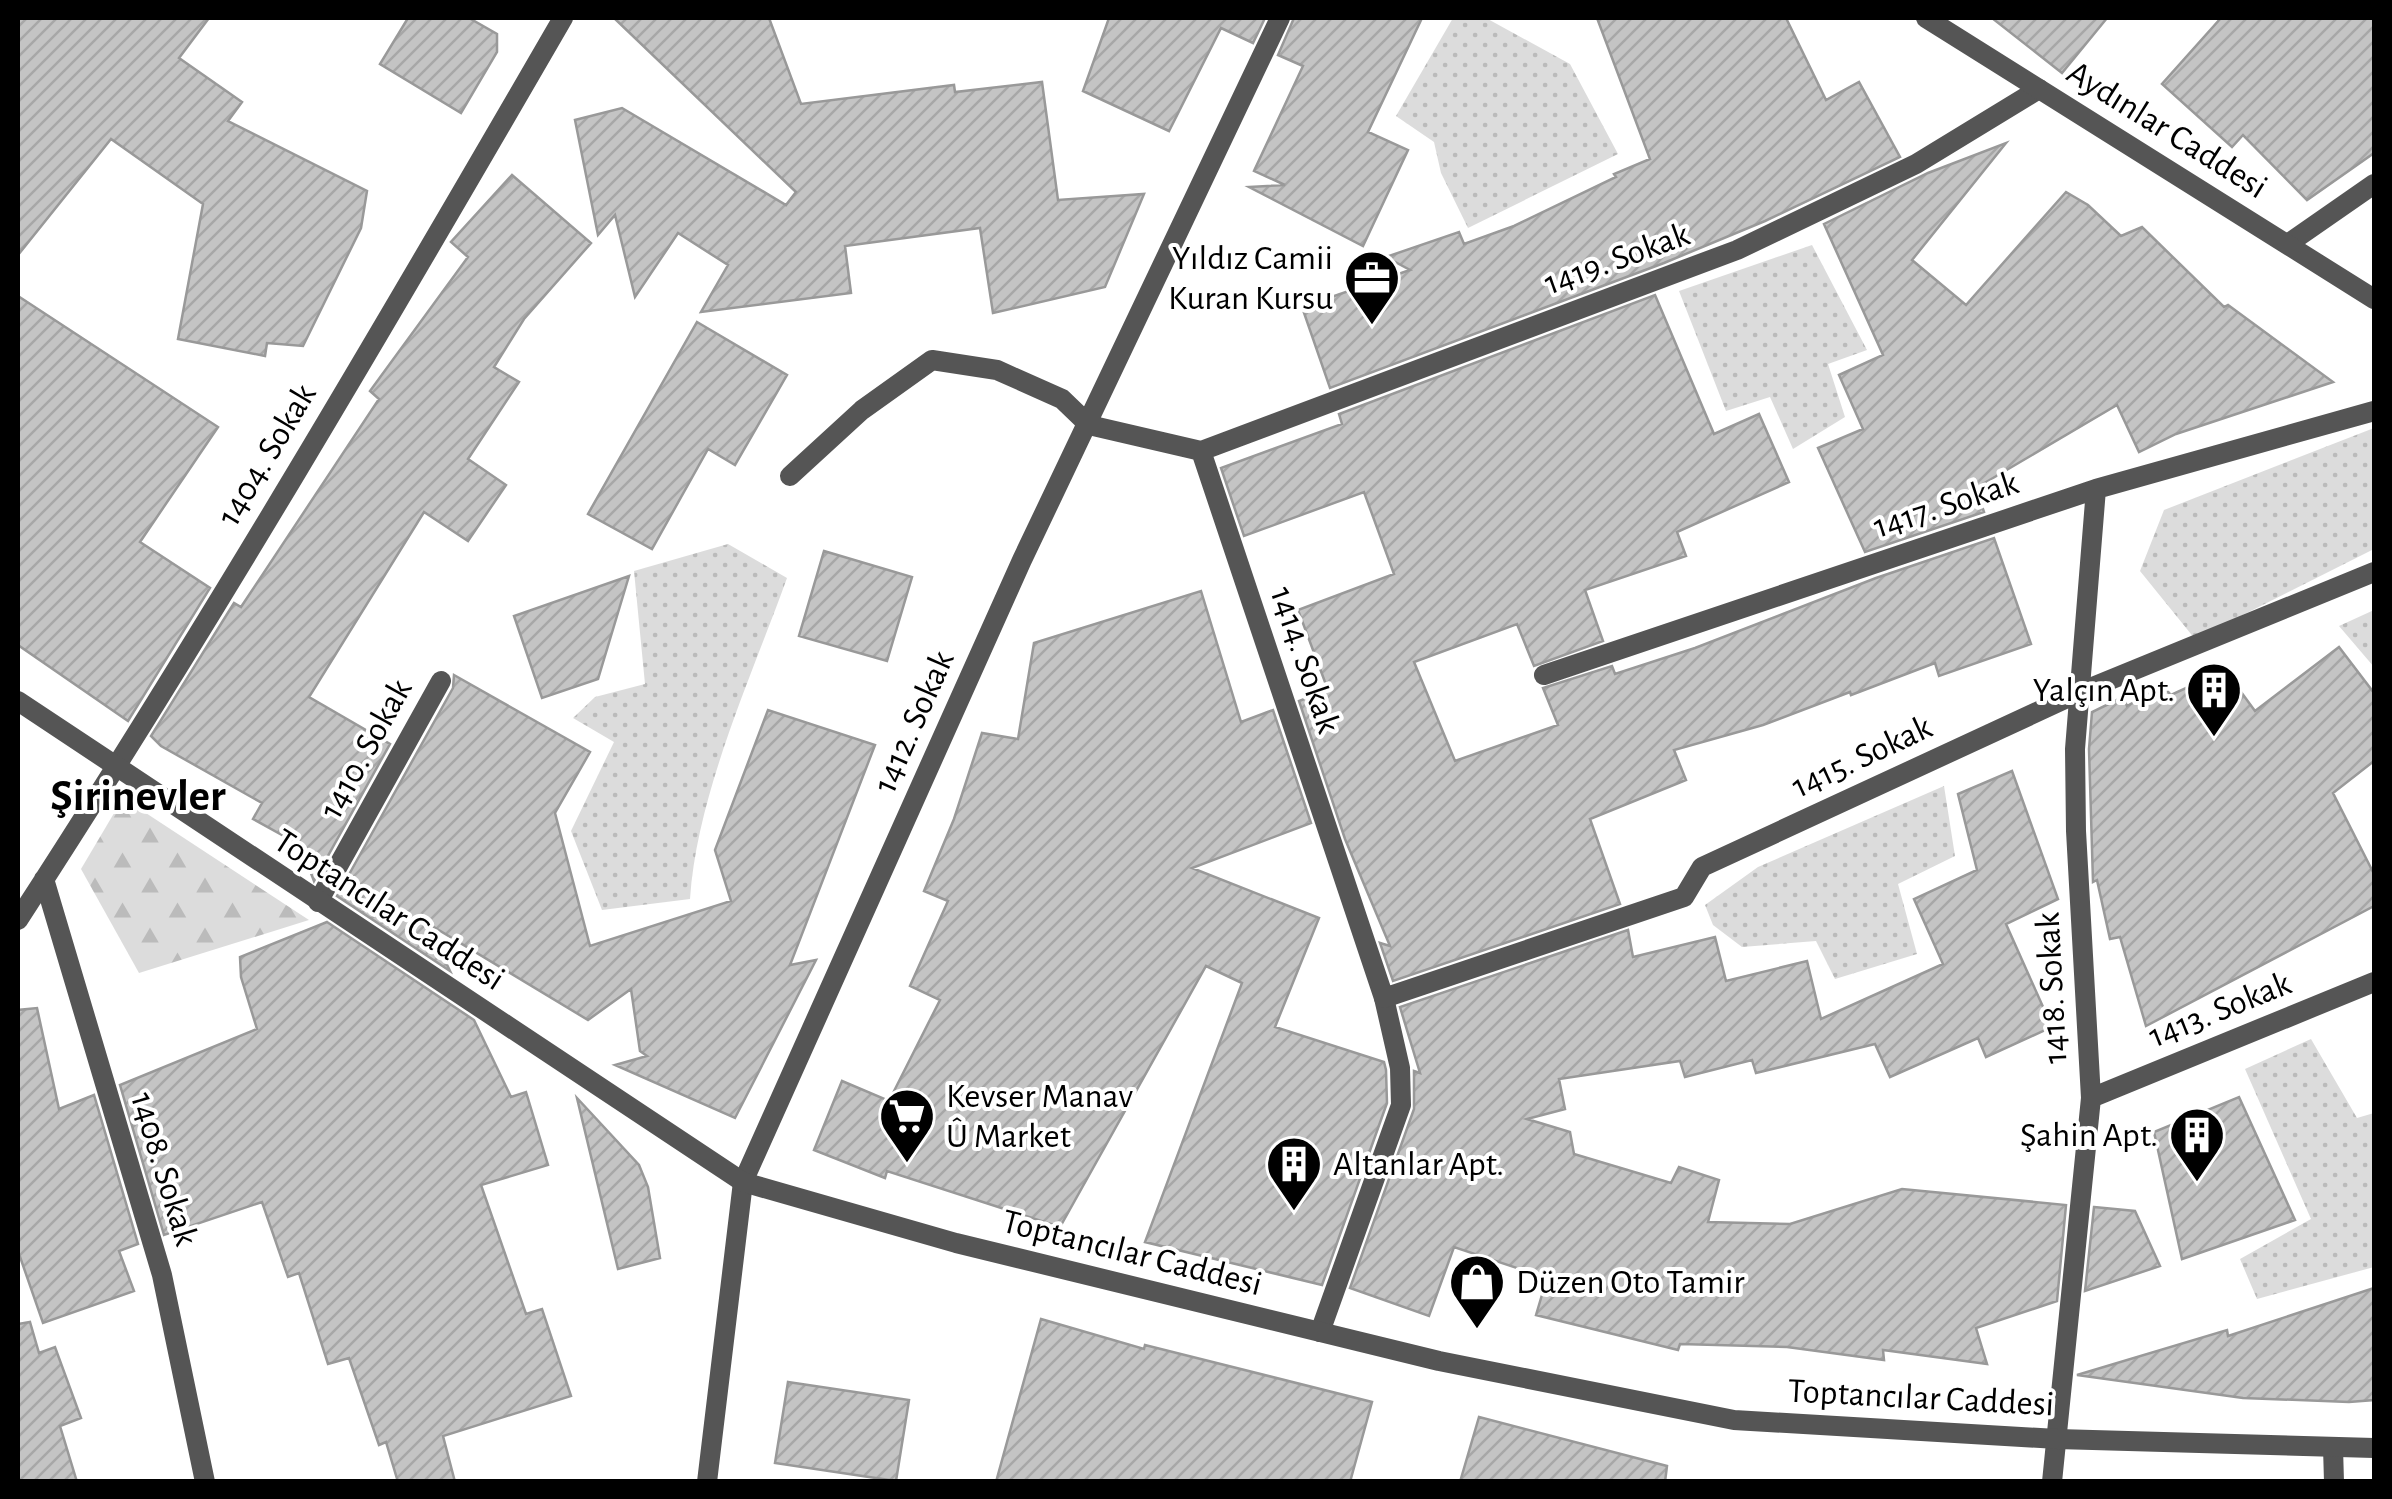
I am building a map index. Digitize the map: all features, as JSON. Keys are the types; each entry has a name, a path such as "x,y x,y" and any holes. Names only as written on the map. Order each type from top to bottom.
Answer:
{"street":[{"name":"1404. Sokak","path":"18,920 116,768 447,219 563,18"},
{"name":"1412. Sokak","path":"707,1482 743,1182 1022,560 1280,18"},
{"name":"Aydınlar Caddesi","path":"1926,18 2374,299"},
{"name":"1419. Sokak","path":"1200,452 1737,250 1916,164 2038,89"},
{"path":"2288,243 2374,184"},
{"path":"790,476 862,410 932,360 997,370 1062,399 1089,425 1200,452"},
{"name":"1417. Sokak","path":"1544,675 2096,490 2374,411"},
{"name":"1414. Sokak","path":"1200,452 1384,998 1400,1068 1401,1104 1320,1332"},
{"name":"1418. Sokak","path":"2052,1482 2091,1098 2076,830 2078,693 2096,490"},
{"name":"1415. Sokak","path":"1384,998 1684,897 1702,867 2078,693 2374,572"},
{"name":"1410. Sokak","path":"318,902 441,680"},
{"name":"Toptancılar Caddesi","path":"18,701 743,1182 956,1243 1439,1362 1734,1420 2058,1439 2374,1448"},
{"name":"1408. Sokak","path":"44,879 162,1275 205,1482"},
{"name":"1413. Sokak","path":"2091,1098 2374,982"},
{"path":"2333,1447 2334,1482"}],"green space":[{"path":"1453,18 1486,18 1570,64 1618,154 1468,228 1441,173 1434,142 1396,116"},
{"path":"1812,245 1867,350 1828,364 1845,417 1793,449 1770,397 1726,411 1679,291"},
{"path":"2374,428 2374,549 2195,639 2140,571 2164,510"},
{"path":"728,544 787,578 714,778 690,899 602,910 571,831 614,742 573,718 595,697 645,684 634,571"},
{"path":"2374,610 2374,667 2339,626"},
{"path":"1944,786 1955,856 1898,884 1917,954 1835,979 1816,941 1742,947 1713,925 1705,905 1758,867"},
{"path":"123,798 309,920 139,973 81,869"},
{"path":"2311,1039 2357,1118 2374,1113 2374,1267 2257,1299 2240,1259 2311,1219 2245,1069"}],"building":[{"path":"18,18 209,18 179,58 242,102 228,121 367,191 361,228 303,346 267,343 265,356 178,339 203,204 111,139 18,255"},
{"path":"408,18 469,18 497,34 497,52 461,113 380,64"},
{"path":"614,18 769,18 801,104 954,85 955,92 1042,82 1058,200 1144,194 1105,287 993,313 980,228 845,246 851,293 701,312 728,265 678,233 635,297 615,215 598,235 575,120 622,108 786,205 796,192"},
{"path":"1109,18 1265,18 1253,43 1221,28 1169,131 1083,91"},
{"path":"1294,18 1422,18 1368,132 1408,150 1363,246 1249,187 1285,185 1254,171 1303,66 1278,55"},
{"path":"1597,18 1786,18 1826,100 1859,82 1900,157 1765,221 1664,263 1330,388 1302,307 1410,270 1386,257 1459,232 1464,244 1514,226 1650,159"},
{"path":"1992,18 2107,18 2062,73"},
{"path":"2221,18 2374,18 2374,153 2307,200 2243,135 2232,147 2162,84"},
{"path":"2006,143 1912,260 1966,305 2066,192 2088,205 2121,236 2142,227 2224,307 2228,305 2333,382 2176,434 2139,452 2117,405 1976,488 1984,512 1865,552 1818,448 1863,429 1839,375 1883,355 1824,224 1928,173"},
{"path":"512,175 591,243 524,319 494,367 519,382 468,459 506,485 468,541 424,512 309,697 390,744 314,881 300,845 253,819 262,803 161,746 151,736 234,603 241,607 379,399 370,391 468,257 451,242"},
{"path":"1655,295 1714,434 1759,414 1789,482 1677,532 1686,556 1585,590 1603,641 1534,666 1517,624 1414,662 1455,761 1558,725 1543,688 1612,666 1615,674 1695,648 1876,578 1994,538 2031,644 1939,676 1935,663 1763,725 1674,750 1686,780 1590,819 1620,904 1393,981 1380,943 1390,946 1345,839 1299,701 1328,690 1298,610 1394,574 1364,492 1244,536 1221,468 1342,424 1339,414"},
{"path":"18,296 218,427 140,542 210,588 128,721 18,645"},
{"path":"697,322 787,375 735,465 708,449 652,549 588,514"},
{"path":"824,551 912,577 887,661 799,636"},
{"path":"629,576 598,679 542,698 514,616"},
{"path":"1201,591 1241,722 1273,710 1311,823 1192,868 1319,918 1275,1027 1384,1062 1386,1070 1387,1103 1322,1285 1145,1242 1242,983 1206,966 1060,1227 887,1171 885,1178 814,1150 842,1081 889,1101 940,1000 910,986 948,901 924,891 954,819 982,733 1018,739 1034,643"},
{"path":"2339,647 2374,693 2374,761 2333,793 2374,874 2374,906 2146,1026 2120,937 2110,939 2097,880 2093,882 2089,749 2092,712 2123,697 2127,706 2163,686 2171,695 2225,670 2255,711"},
{"path":"454,675 590,752 555,813 590,946 731,901 715,850 768,710 875,745 790,965 816,960 735,1118 615,1065 647,1056 640,1051 631,989 588,1020 427,923 450,971 337,896 453,688"},
{"path":"2012,771 2058,899 2006,924 2052,1027 1986,1057 1978,1038 1890,1077 1875,1044 1756,1073 1752,1060 1685,1077 1680,1061 1559,1079 1565,1109 1527,1119 1570,1132 1574,1154 1671,1183 1679,1167 1719,1180 1708,1222 1790,1224 1902,1189 2066,1205 2057,1301 1976,1328 1987,1364 1883,1350 1884,1360 1787,1347 1680,1344 1678,1350 1536,1315 1547,1278 1454,1247 1429,1316 1350,1288 1414,1109 1414,1071 1420,1073 1400,1007 1628,930 1633,957 1715,937 1726,981 1807,961 1821,1019 1943,964 1914,899 1977,870 1958,794"},
{"path":"327,922 474,1020 511,1097 526,1092 548,1165 481,1185 526,1314 542,1309 571,1396 443,1436 455,1482 398,1482 386,1442 379,1445 349,1358 328,1364 299,1273 288,1277 262,1202 164,1235 120,1085 257,1029 241,977 240,957"},
{"path":"37,1008 59,1109 94,1095 138,1244 119,1251 134,1291 43,1323 18,1251 18,1010"},
{"name":"Şahin Apt.","path":"2239,1097 2295,1220 2182,1259 2154,1132"},
{"path":"577,1098 639,1165 648,1187 660,1258 618,1269"},
{"path":"2094,1207 2135,1211 2160,1266 2085,1291"},
{"path":"2374,1288 2374,1400 2243,1398 2077,1375 2227,1330 2228,1336"},
{"path":"1041,1319 1144,1349 1145,1345 1372,1402 1350,1482 996,1482"},
{"path":"30,1322 39,1353 55,1347 81,1418 60,1426 77,1482 18,1482 18,1324"},
{"path":"788,1382 909,1400 896,1481 775,1463"},
{"path":"1479,1417 1667,1466 1665,1482 1460,1482"}],"place":[{"name":"Yıldız Camii Kuran Kursu","path":"1372,327"},
{"name":"Yalçın Apt.","path":"2214,739"},
{"name":"Kevser Manav Û Market","path":"907,1165"},
{"name":"Şahin Apt.","path":"2197,1184"},
{"name":"Altanlar Apt.","path":"1294,1213"},
{"name":"Düzen Oto Tamir","path":"1477,1331"}],"district":[{"name":"Şirinevler","path":"138,796"}]}
